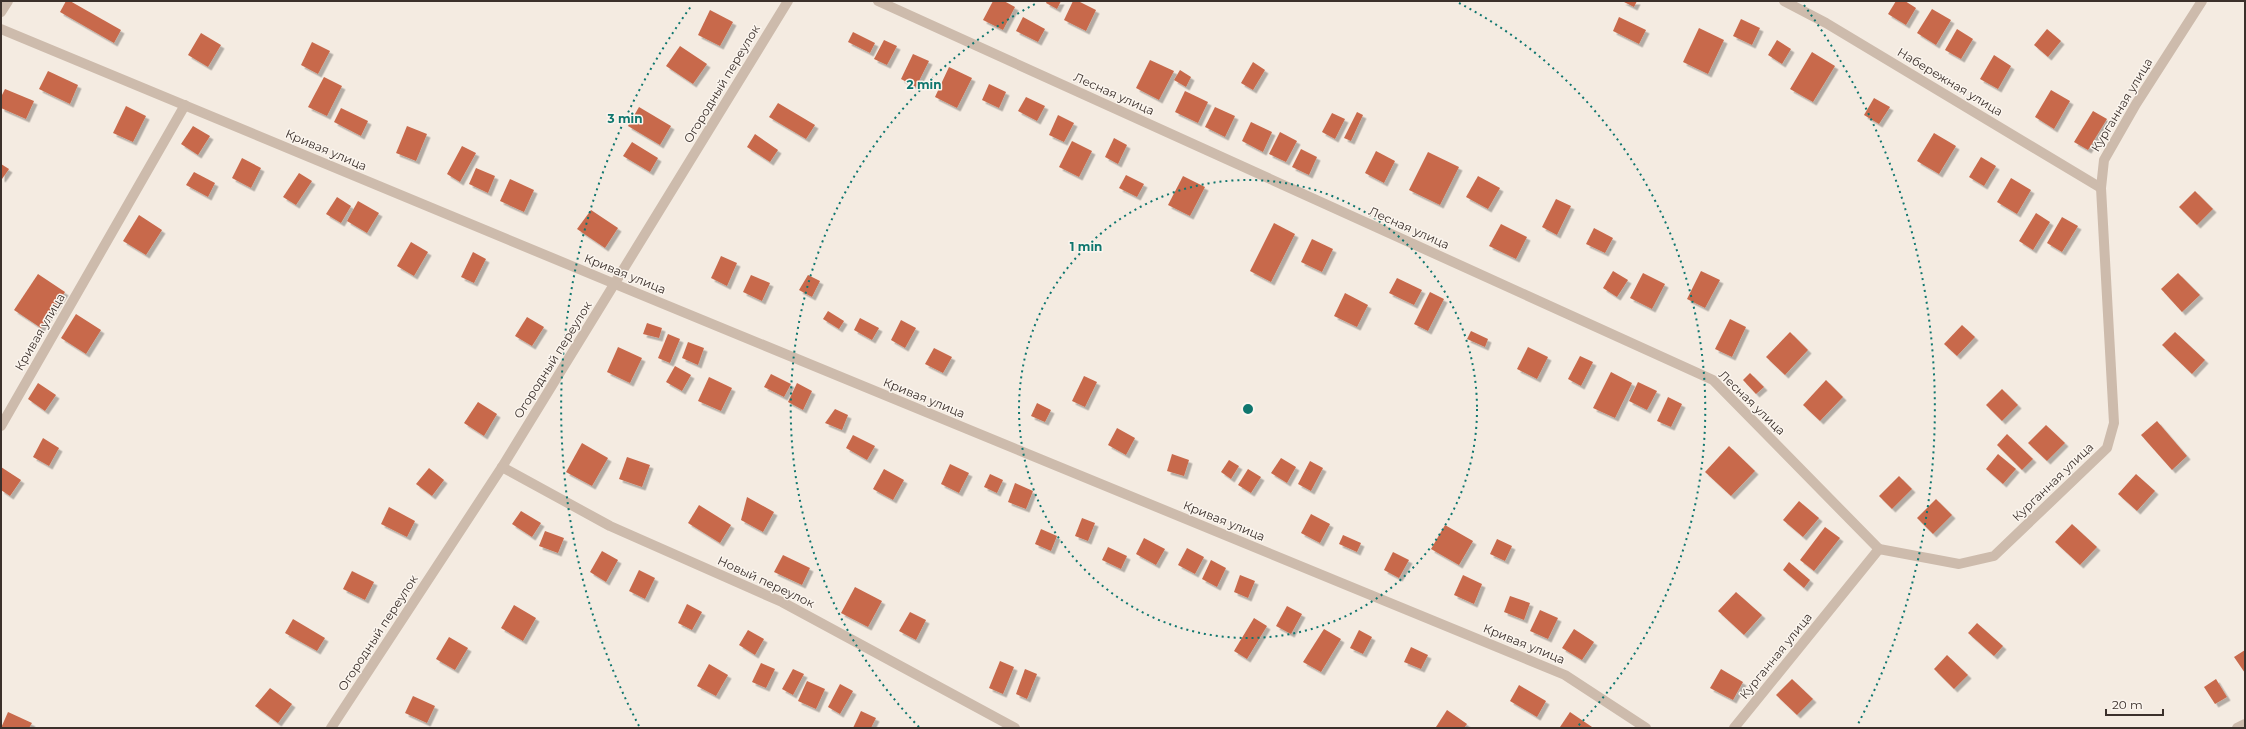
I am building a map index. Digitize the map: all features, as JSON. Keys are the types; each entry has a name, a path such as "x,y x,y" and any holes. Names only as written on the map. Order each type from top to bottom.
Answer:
{"street":[{"path":"1,12 8,1"},
{"name":"Огородный переулок","path":"331,728 502,467 788,1"},
{"name":"Лесная улица","path":"878,1 1713,380 1879,549"},
{"name":"Набережная улица","path":"1784,1 1826,22 2101,188"},
{"name":"Курганная улица","path":"1734,728 1879,549 1959,564 1994,556 2107,448 2114,423 2101,188 2104,160 2136,104 2202,1"},
{"name":"Кривая улица","path":"1,29 615,284 1565,675 1646,728"},
{"name":"Кривая улица","path":"1,426 185,105"},
{"name":"Новый переулок","path":"502,467 610,526 782,602 1015,728"},
{"path":"2237,728 2245,724"}],"building":[{"path":"66,1 70,1 121,30 114,43 60,12"},
{"path":"993,1 1004,1 1015,7 1003,30 983,20"},
{"path":"1047,1 1061,1 1057,9 1046,3"},
{"path":"1073,1 1078,1 1096,10 1086,31 1064,20"},
{"path":"1622,1 1637,1 1634,7"},
{"path":"1896,1 1905,1 1916,8 1906,25 1888,14"},
{"path":"1932,9 1951,20 1936,45 1917,33"},
{"path":"710,10 733,22 720,46 698,35"},
{"path":"1023,17 1045,29 1038,42 1016,31"},
{"path":"1619,17 1646,30 1639,44 1613,31"},
{"path":"1741,19 1760,28 1752,45 1733,36"},
{"path":"1699,28 1724,40 1708,74 1683,62"},
{"path":"1957,29 1973,39 1961,59 1945,50"},
{"path":"2047,29 2061,41 2048,57 2034,45"},
{"path":"853,32 875,43 870,53 848,42"},
{"path":"201,33 221,45 208,67 188,55"},
{"path":"884,40 897,46 887,65 874,59"},
{"path":"1777,40 1791,49 1782,64 1768,55"},
{"path":"312,42 330,51 318,74 301,65"},
{"path":"680,46 707,64 693,84 666,66"},
{"path":"1812,52 1835,66 1813,102 1790,89"},
{"path":"913,54 929,61 916,87 901,79"},
{"path":"1994,55 2011,66 1998,89 1980,79"},
{"path":"1150,60 1174,71 1159,100 1136,88"},
{"path":"1253,62 1265,70 1253,90 1241,83"},
{"path":"949,67 972,78 957,108 935,97"},
{"path":"1180,70 1191,77 1186,87 1174,80"},
{"path":"48,71 78,85 70,104 39,89"},
{"path":"324,77 342,86 327,116 308,107"},
{"path":"989,84 1006,92 999,108 982,100"},
{"path":"5,89 34,101 26,119 1,108 1,97"},
{"path":"2051,90 2070,101 2054,129 2035,117"},
{"path":"1185,91 1208,102 1198,123 1175,112"},
{"path":"1026,97 1045,106 1037,121 1018,111"},
{"path":"1874,98 1890,107 1879,124 1864,115"},
{"path":"778,103 815,125 806,139 769,117"},
{"path":"126,106 146,116 133,142 113,133"},
{"path":"639,107 671,126 660,145 628,126"},
{"path":"1215,107 1235,116 1225,137 1205,127"},
{"path":"341,108 368,121 361,136 334,122"},
{"path":"2093,111 2107,119 2088,150 2074,142"},
{"path":"1357,112 1363,115 1351,141 1344,138"},
{"path":"1332,113 1345,119 1335,139 1322,132"},
{"path":"1058,115 1074,123 1064,142 1049,135"},
{"path":"1251,122 1272,132 1263,152 1242,141"},
{"path":"193,126 210,136 198,155 181,144"},
{"path":"407,126 427,134 416,161 396,153"},
{"path":"1280,132 1297,141 1286,162 1269,154"},
{"path":"1934,133 1956,146 1939,174 1917,161"},
{"path":"755,134 778,150 770,162 747,147"},
{"path":"1114,138 1127,145 1118,164 1105,157"},
{"path":"1072,141 1092,151 1079,177 1059,167"},
{"path":"632,142 658,158 650,172 623,156"},
{"path":"462,146 476,153 460,182 447,174"},
{"path":"1301,149 1317,157 1309,175 1292,167"},
{"path":"1376,151 1395,161 1384,183 1365,173"},
{"path":"1428,152 1459,167 1440,205 1409,190"},
{"path":"1981,157 1996,166 1984,186 1969,177"},
{"path":"242,158 261,168 251,188 232,178"},
{"path":"1,164 9,169 2,179 1,178"},
{"path":"476,168 495,176 488,193 469,184"},
{"path":"194,172 215,183 208,197 186,185"},
{"path":"299,173 312,181 296,205 283,197"},
{"path":"1126,175 1144,184 1137,197 1119,188"},
{"path":"1183,176 1205,187 1190,216 1168,205"},
{"path":"1478,176 1500,188 1488,209 1466,197"},
{"path":"2011,178 2031,190 2017,214 1997,202"},
{"path":"510,179 534,190 524,212 500,201"},
{"path":"2195,191 2213,209 2197,225 2179,207"},
{"path":"337,197 351,206 341,223 326,214"},
{"path":"1556,199 1571,206 1557,235 1542,227"},
{"path":"358,201 379,213 367,233 347,221"},
{"path":"591,210 618,228 605,248 577,229"},
{"path":"2036,213 2050,222 2033,250 2019,241"},
{"path":"139,215 162,230 146,255 123,241"},
{"path":"2062,217 2078,226 2062,252 2047,243"},
{"path":"1274,223 1295,234 1271,282 1250,271"},
{"path":"1501,224 1527,237 1516,259 1489,246"},
{"path":"1594,228 1613,238 1605,253 1586,244"},
{"path":"1312,239 1333,249 1322,272 1301,262"},
{"path":"411,242 428,252 414,276 397,266"},
{"path":"473,252 486,259 474,283 461,277"},
{"path":"721,256 737,263 727,286 711,278"},
{"path":"1613,271 1628,280 1617,297 1603,288"},
{"path":"1701,271 1720,280 1705,308 1687,299"},
{"path":"1643,273 1665,284 1652,309 1630,298"},
{"path":"2178,273 2200,295 2182,312 2161,289"},
{"path":"38,274 65,292 41,328 14,310"},
{"path":"751,275 770,283 762,301 743,292"},
{"path":"808,275 820,281 812,297 799,290"},
{"path":"1397,278 1422,290 1414,305 1389,293"},
{"path":"1430,292 1444,299 1428,331 1414,324"},
{"path":"1345,293 1368,305 1357,327 1334,316"},
{"path":"828,311 844,321 839,329 823,319"},
{"path":"76,314 101,330 86,354 61,338"},
{"path":"527,317 544,327 532,346 515,336"},
{"path":"860,318 879,328 872,340 854,330"},
{"path":"1730,319 1746,327 1732,357 1715,349"},
{"path":"901,320 916,328 905,348 891,340"},
{"path":"647,323 662,328 659,338 643,334"},
{"path":"1962,325 1975,337 1957,356 1944,344"},
{"path":"1471,331 1488,339 1485,347 1467,339"},
{"path":"1790,332 1808,350 1785,375 1766,357"},
{"path":"2175,332 2205,360 2192,374 2162,345"},
{"path":"668,334 680,339 670,363 658,358"},
{"path":"688,342 704,348 698,365 682,358"},
{"path":"618,347 642,358 630,383 607,372"},
{"path":"1528,347 1548,357 1537,379 1517,369"},
{"path":"934,348 952,357 943,373 925,364"},
{"path":"1580,356 1593,362 1581,386 1568,379"},
{"path":"675,366 691,375 682,391 666,382"},
{"path":"1611,372 1632,383 1615,418 1593,408"},
{"path":"1750,373 1764,387 1756,394 1743,380"},
{"path":"771,374 791,384 784,397 764,387"},
{"path":"1084,376 1097,382 1085,407 1072,401"},
{"path":"709,377 732,388 721,411 698,401"},
{"path":"1826,380 1843,397 1820,421 1803,405"},
{"path":"1638,382 1657,391 1647,410 1629,401"},
{"path":"38,383 56,395 45,411 28,399"},
{"path":"797,383 812,391 803,410 788,402"},
{"path":"2002,389 2018,405 2002,421 1986,405"},
{"path":"1668,397 1682,404 1671,427 1657,421"},
{"path":"478,402 497,414 484,436 464,423"},
{"path":"1037,403 1051,410 1045,422 1031,416"},
{"path":"835,409 848,415 842,430 825,423"},
{"path":"2157,421 2187,456 2172,470 2141,435"},
{"path":"2046,425 2065,443 2047,461 2028,443"},
{"path":"1117,428 1135,438 1126,455 1108,445"},
{"path":"2007,434 2033,459 2022,470 1997,445"},
{"path":"853,435 875,446 867,460 846,448"},
{"path":"43,438 59,448 49,466 33,457"},
{"path":"582,443 608,458 592,486 566,472"},
{"path":"1729,446 1755,471 1731,496 1705,472"},
{"path":"1172,454 1189,460 1184,476 1167,471"},
{"path":"1998,454 2016,469 2003,484 1986,469"},
{"path":"627,457 650,465 642,487 619,479"},
{"path":"1281,458 1296,467 1287,483 1271,473"},
{"path":"1229,460 1239,466 1231,479 1221,472"},
{"path":"1310,461 1323,468 1311,491 1298,484"},
{"path":"950,464 969,473 959,493 941,484"},
{"path":"1,467 21,480 10,496 1,490"},
{"path":"429,468 444,480 432,496 416,484"},
{"path":"884,469 904,480 893,500 873,489"},
{"path":"1248,469 1261,477 1251,493 1238,485"},
{"path":"990,474 1003,480 997,493 984,487"},
{"path":"2136,474 2155,491 2137,511 2118,494"},
{"path":"1899,476 1912,489 1892,509 1879,496"},
{"path":"1015,483 1033,491 1026,509 1008,502"},
{"path":"747,497 774,512 763,532 741,520"},
{"path":"1936,499 1952,515 1933,534 1917,518"},
{"path":"1799,501 1819,518 1803,537 1783,520"},
{"path":"699,505 731,525 720,543 688,523"},
{"path":"389,507 415,521 407,537 381,524"},
{"path":"521,511 541,523 532,537 512,524"},
{"path":"1311,514 1330,524 1320,543 1301,533"},
{"path":"1082,518 1095,523 1088,541 1075,536"},
{"path":"2072,524 2097,547 2080,565 2055,542"},
{"path":"1445,525 1473,541 1459,565 1431,549"},
{"path":"1825,527 1840,538 1814,571 1800,560"},
{"path":"1041,529 1057,536 1051,551 1035,544"},
{"path":"545,531 564,538 558,553 539,546"},
{"path":"1343,535 1361,543 1357,552 1339,544"},
{"path":"1144,538 1165,549 1156,565 1136,554"},
{"path":"1497,539 1512,546 1505,561 1490,554"},
{"path":"1108,547 1127,556 1121,569 1102,560"},
{"path":"1187,548 1204,557 1195,574 1178,565"},
{"path":"602,551 618,560 606,582 590,572"},
{"path":"1393,552 1409,560 1399,578 1384,570"},
{"path":"783,555 810,568 802,585 774,572"},
{"path":"1211,560 1226,568 1217,587 1202,579"},
{"path":"1789,562 1810,580 1804,588 1783,570"},
{"path":"639,570 655,578 645,599 629,591"},
{"path":"352,571 374,582 365,600 343,589"},
{"path":"1240,575 1255,581 1248,598 1234,592"},
{"path":"1463,575 1482,584 1474,604 1454,595"},
{"path":"855,587 882,601 868,627 841,613"},
{"path":"1736,592 1762,615 1744,635 1718,611"},
{"path":"1510,596 1530,603 1524,620 1504,612"},
{"path":"687,604 702,612 692,630 678,623"},
{"path":"514,605 536,618 523,641 501,628"},
{"path":"1287,606 1302,614 1291,634 1276,626"},
{"path":"1540,610 1558,618 1548,639 1530,631"},
{"path":"910,612 926,620 916,640 899,631"},
{"path":"1254,618 1267,626 1247,659 1234,651"},
{"path":"293,619 325,638 317,651 285,633"},
{"path":"1977,623 2003,646 1994,656 1968,633"},
{"path":"1324,629 1341,639 1321,672 1303,662"},
{"path":"1574,629 1594,642 1582,660 1562,648"},
{"path":"748,630 764,639 755,655 739,645"},
{"path":"1359,630 1372,637 1363,654 1350,648"},
{"path":"449,637 468,648 455,670 436,659"},
{"path":"1411,647 1428,655 1421,669 1404,662"},
{"path":"2245,650 2245,673 2234,657"},
{"path":"1947,655 1968,675 1954,689 1934,669"},
{"path":"1000,661 1014,667 1003,694 989,688"},
{"path":"761,663 775,669 766,688 752,682"},
{"path":"709,664 728,675 716,696 697,686"},
{"path":"793,669 804,674 793,695 782,689"},
{"path":"1025,669 1037,674 1027,699 1016,694"},
{"path":"1721,669 1743,682 1733,700 1710,688"},
{"path":"1792,679 1813,699 1797,715 1776,695"},
{"path":"2216,679 2227,697 2215,704 2204,687"},
{"path":"807,681 825,689 816,709 798,701"},
{"path":"840,684 853,691 840,714 828,707"},
{"path":"1519,685 1546,701 1537,717 1510,701"},
{"path":"270,688 292,704 278,723 255,706"},
{"path":"413,696 435,706 427,723 405,713"},
{"path":"1447,710 1467,724 1464,728 1436,727"},
{"path":"861,711 876,718 871,728 853,728"},
{"path":"8,712 32,723 29,728 1,728"},
{"path":"1570,712 1592,727 1560,727"}]}
